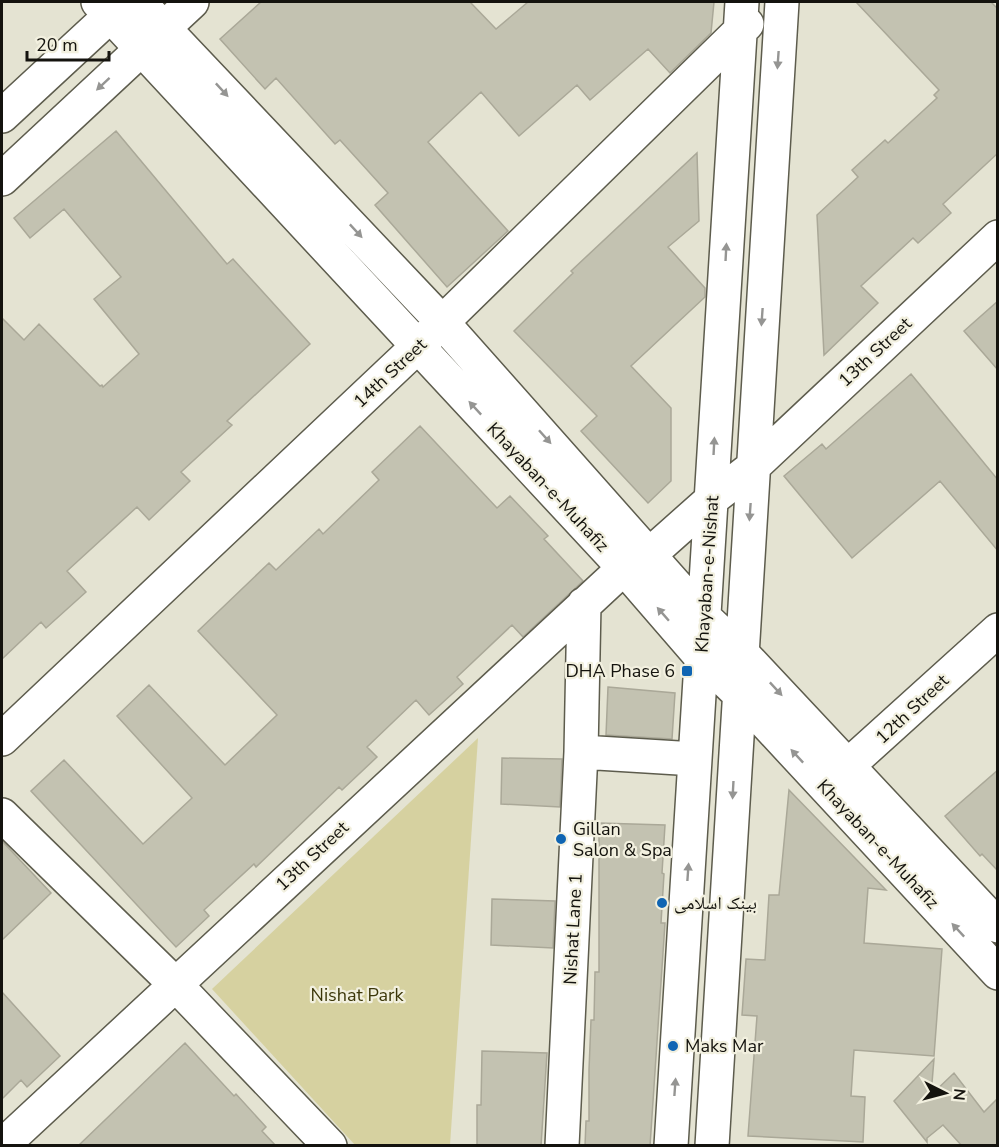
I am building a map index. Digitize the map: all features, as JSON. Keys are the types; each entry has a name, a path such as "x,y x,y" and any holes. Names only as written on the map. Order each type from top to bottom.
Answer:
{"street":[{"path":"2,179 192,2"},
{"name":"14th Street","path":"2,739 443,322 741,16 774,2"},
{"path":"712,1146 782,2"},
{"path":"2,116 118,5"},
{"name":"Khayaban-e-Muhafiz","path":"118,5 443,322 637,562 701,657 738,693 837,776 998,926"},
{"name":"Khayaban-e-Nishat","path":"671,1146 741,16"},
{"name":"Khayaban-e-Muhafiz","path":"153,38 418,346 637,562 704,616 741,652 837,776 998,973"},
{"name":"13th Street","path":"2,1146 584,604 753,467 998,237"},
{"name":"Nishat Lane 1","path":"562,1146 581,752 584,604"},
{"name":"12th Street","path":"837,776 998,630"},
{"path":"581,752 695,759"},
{"path":"2,815 175,984 330,1146"}],"green space":[{"name":"Nishat Park","path":"478,738 450,1145 355,1145 212,989"}],"building":[{"path":"261,2 470,2 496,29 528,2 714,2 711,33 670,73 648,49 590,100 577,85 519,136 481,92 428,142 508,231 447,287 375,205 388,193 340,140 335,144 276,78 265,89 220,39"},
{"path":"856,2 991,2 998,9 998,153 943,204 951,213 918,243 913,238 861,286 878,303 824,355 817,215 858,177 852,170 885,140 888,143 937,98 934,95 939,90"},
{"path":"116,131 227,264 233,259 310,344 227,421 232,425 181,472 190,481 149,520 137,507 67,571 86,592 46,628 41,622 2,659 2,318 24,340 39,324 103,387 139,354 94,299 121,277 64,209 30,238 14,218"},
{"path":"697,153 699,221 668,247 705,288 705,297 631,366 671,408 671,481 648,503 581,431 597,416 514,331 573,273 571,271"},
{"path":"998,301 998,370 964,331"},
{"path":"911,374 998,480 998,551 940,481 852,558 784,476 822,444 826,449"},
{"path":"420,426 497,508 510,496 548,536 544,539 583,581 523,637 512,625 457,677 463,684 429,715 416,700 367,747 377,757 342,790 339,787 256,867 254,864 204,910 209,916 176,947 31,791 64,760 143,844 192,798 117,716 149,685 225,765 277,715 198,631 269,563 276,570 319,529 323,534 379,480 372,472"},
{"path":"608,687 675,693 672,739 606,735"},
{"path":"502,758 562,759 560,807 501,804"},
{"path":"998,770 998,871 982,854 980,856 945,816"},
{"path":"789,790 886,890 868,888 864,943 942,949 934,1056 854,1050 851,1096 865,1097 863,1142 748,1136 757,1016 742,1015 746,959 765,960 769,895 779,895"},
{"path":"599,823 665,825 661,923 665,923 650,1146 585,1146 586,1121 589,1121 591,1020 594,1020 595,972 599,972"},
{"path":"2,841 51,893 2,940"},
{"path":"492,899 555,901 553,948 491,945"},
{"path":"2,992 60,1056 27,1087 21,1080 2,1099"},
{"path":"185,1043 266,1127 262,1131 276,1146 78,1146"},
{"path":"482,1051 547,1053 541,1146 477,1146 477,1105 481,1105"},
{"path":"934,1059 931,1095 954,1073 984,1112 998,1098 998,1146 962,1146 943,1125 927,1138 927,1142 894,1101"}],"place":[{"name":"DHA Phase 6","path":"687,671"},
{"name":"Gillan Salon & Spa","path":"561,839"},
{"name":"بینک اسلامی","path":"662,903"},
{"name":"Maks Mar","path":"673,1046"}]}
